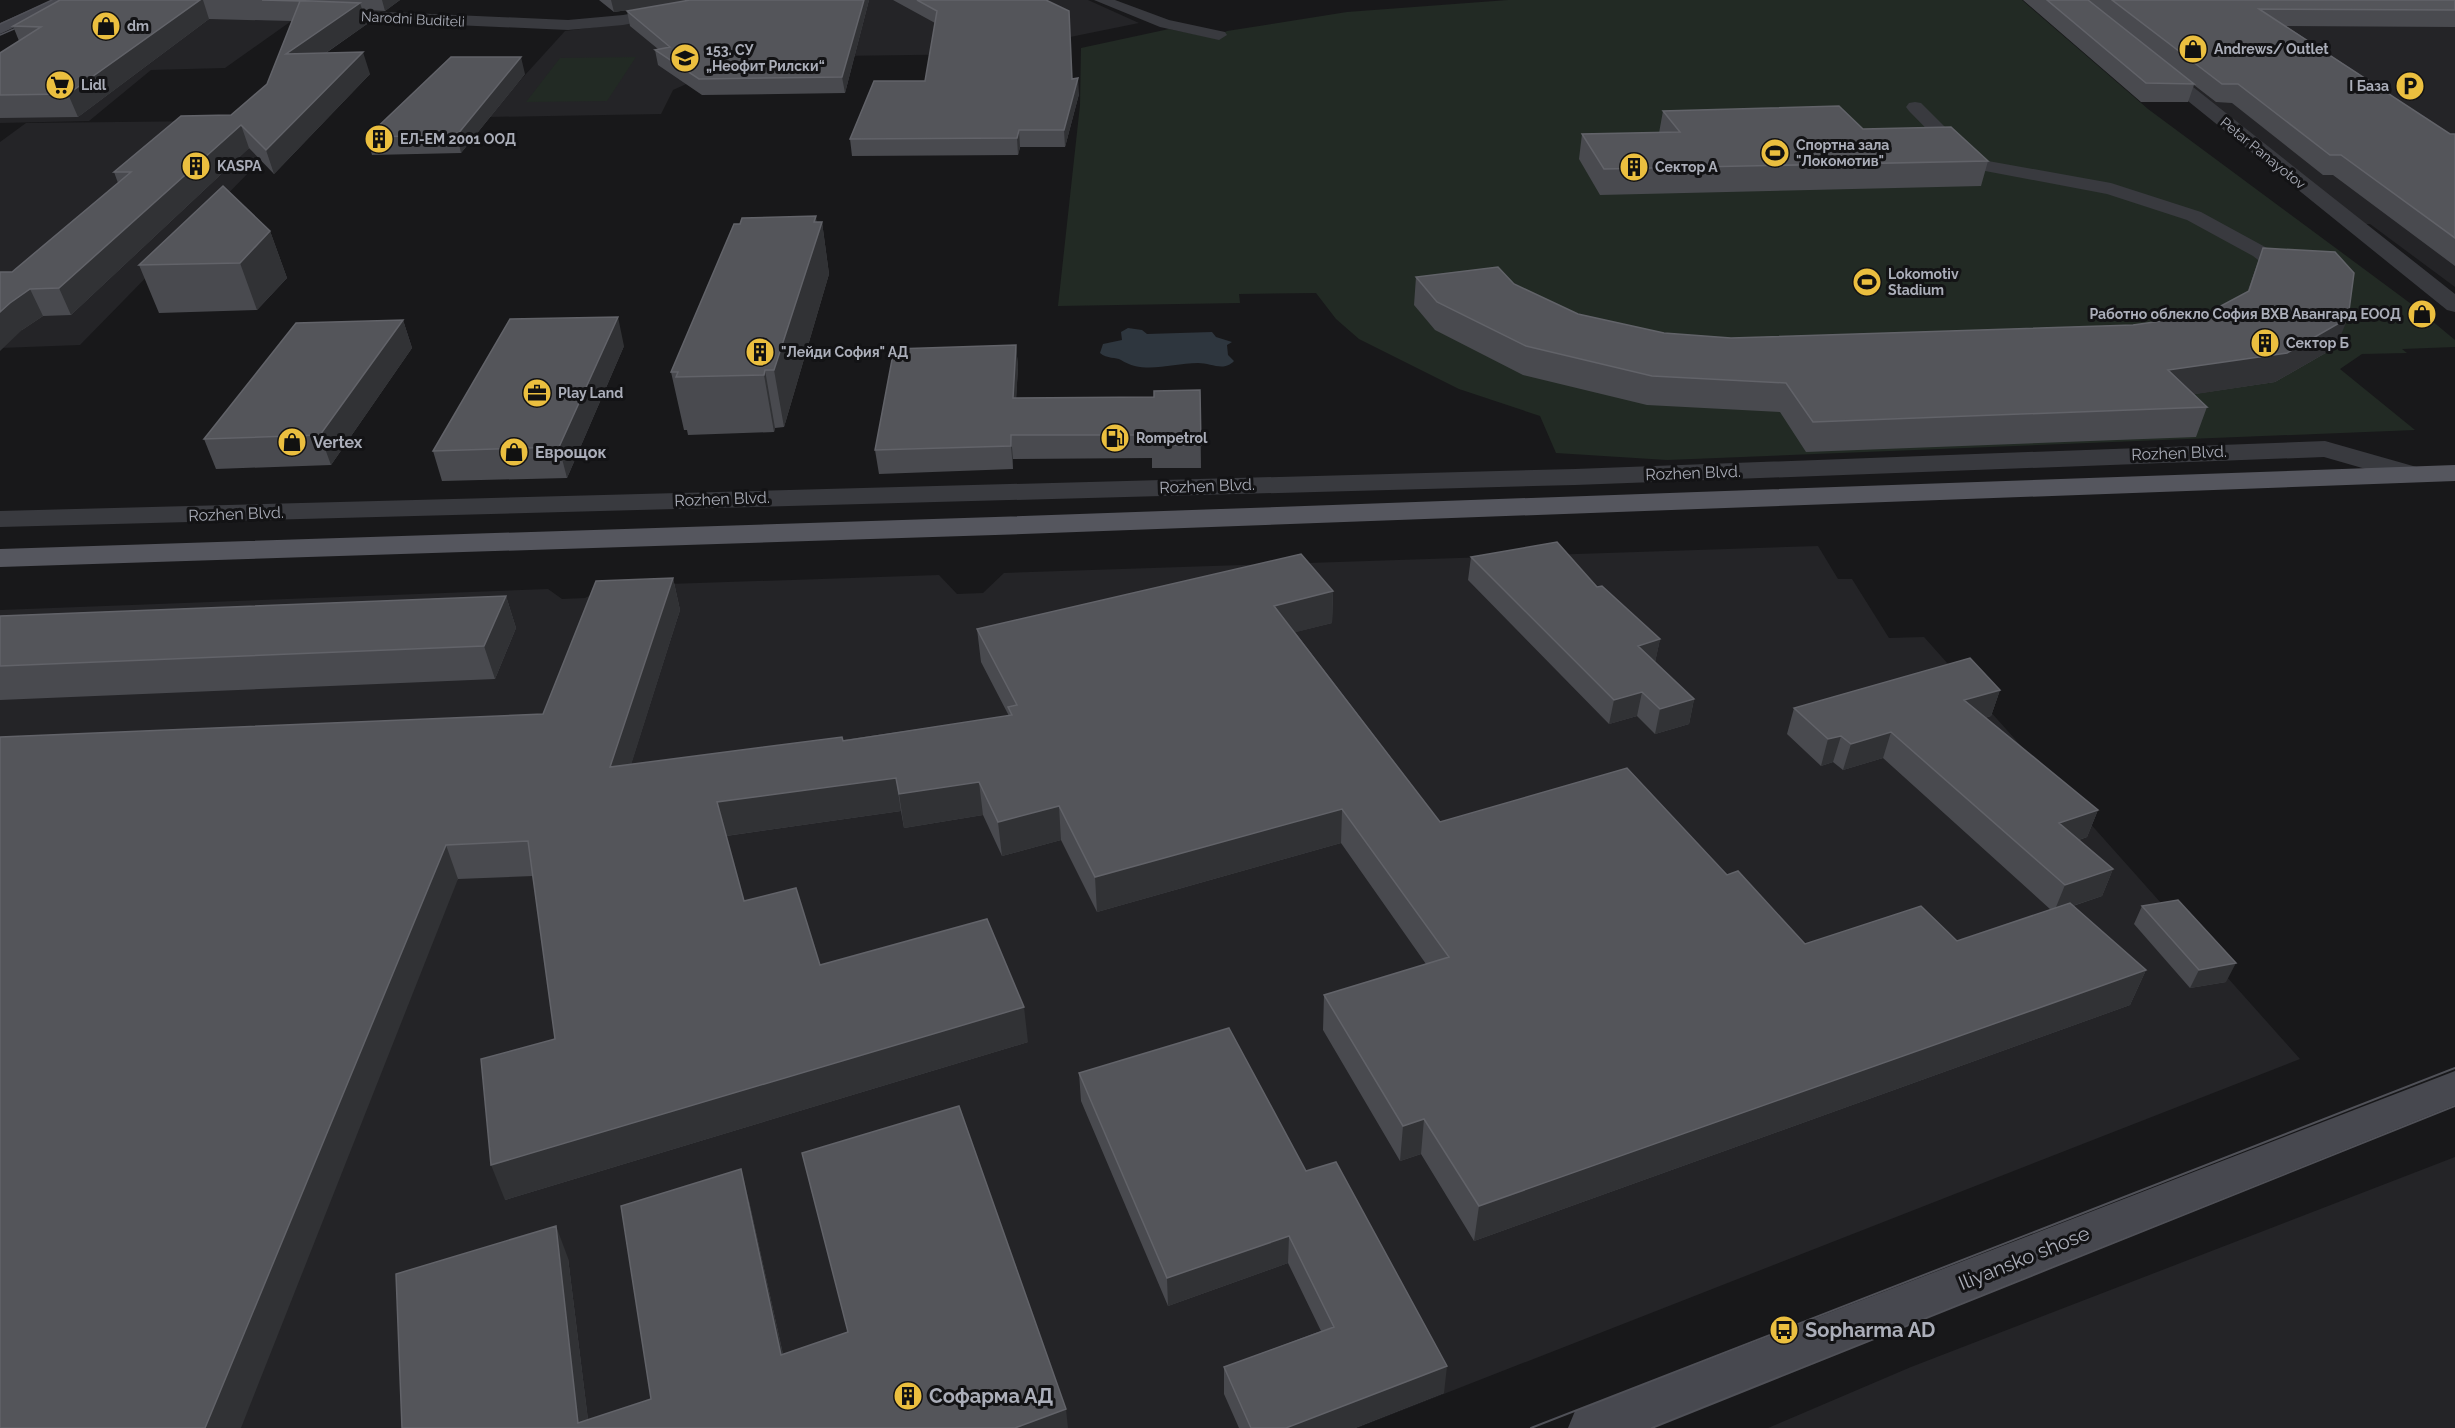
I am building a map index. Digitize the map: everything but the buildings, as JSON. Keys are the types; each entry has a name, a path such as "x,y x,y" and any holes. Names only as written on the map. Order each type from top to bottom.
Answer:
{"main road":[{"name":"Rozhen Blvd.","path":"0,558 995,526 2455,473"}],"street":[{"name":"Narodni Buditeli","path":"303,13 568,25 623,20 735,0"},
{"path":"1101,0 1165,24 1219,35"},
{"path":"13,3 65,4"},
{"path":"0,29 65,4"},
{"name":"Petar Panayotov","path":"2145,58 2455,305"},
{"path":"1914,107 1971,163 2111,189 2194,216 2260,252 2282,269"},
{"name":"Rozhen Blvd.","path":"0,519 1313,482 1575,477 2325,449 2411,474"},
{"name":"Iliyansko shose","path":"1593,1428 2455,1087"}],"shaded area":[{"name":"153. СУ „Неофит Рилски“","path":"778,0 1088,0 1139,23 987,54 837,56 693,81 673,90 661,114 487,117 565,31 697,14"},
{"path":"1508,0 2022,0 2148,109 2414,306 2455,340 2455,347 2402,349 2407,353 2362,354 2340,369 2415,430 1667,460 1556,453 1540,416 1459,389 1359,339 1336,319 1316,293 1239,294 1240,303 1058,306 1080,105 1081,48 1169,29 1214,38 1227,31 1347,12"},
{"path":"2073,0 2455,0 2455,287 2370,224 2351,224"},
{"path":"189,13 297,17 225,68 151,70 89,121 0,123 0,52"},
{"path":"636,57 607,101 526,102 560,58"},
{"path":"300,120 80,345 0,348 0,142 26,123"},
{"path":"1128,328 1142,330 1147,334 1212,332 1216,337 1232,342 1227,345 1228,355 1234,361 1226,366 1188,363 1149,368 1139,367 1100,353 1103,344 1122,340 1121,332"},
{"path":"1818,546 1838,579 1852,579 1889,638 1924,637 2300,1059 1357,1428 0,1428 0,610 548,589 562,599 585,598 609,586 939,575 957,594 983,593 1004,573"},
{"path":"2455,1157 2455,1428 1768,1428 1911,1367"}],"tram line":[{"path":"0,24 52,0"},
{"path":"0,35 30,22"},
{"path":"1531,1428 2455,1068"},
{"path":"1652,1428 2455,1106"}],"place":[{"name":"dm","path":"106,26"},
{"name":"Andrews/ Outlet","path":"2193,49"},
{"name":"153. СУ „Неофит Рилски“","path":"685,58"},
{"name":"Lidl","path":"60,85"},
{"name":"I База","path":"2410,86"},
{"name":"ЕЛ-ЕМ 2001 ООД","path":"379,139"},
{"name":"Спортна зала \"Локомотив\"","path":"1775,153"},
{"name":"KASPA","path":"196,166"},
{"name":"Сектор А","path":"1634,167"},
{"name":"Lokomotiv Stadium","path":"1867,282"},
{"name":"Работно облекло София ВХВ Авангард ЕООД","path":"2422,314"},
{"name":"Сектор Б","path":"2265,343"},
{"name":"\"Лейди София\" АД","path":"760,352"},
{"name":"Play Land","path":"537,393"},
{"name":"Rompetrol","path":"1115,438"},
{"name":"Vertex","path":"292,442"},
{"name":"Еврощок","path":"514,452"},
{"name":"Sopharma AD","path":"1784,1330"},
{"name":"Софарма АД","path":"908,1396"}]}
